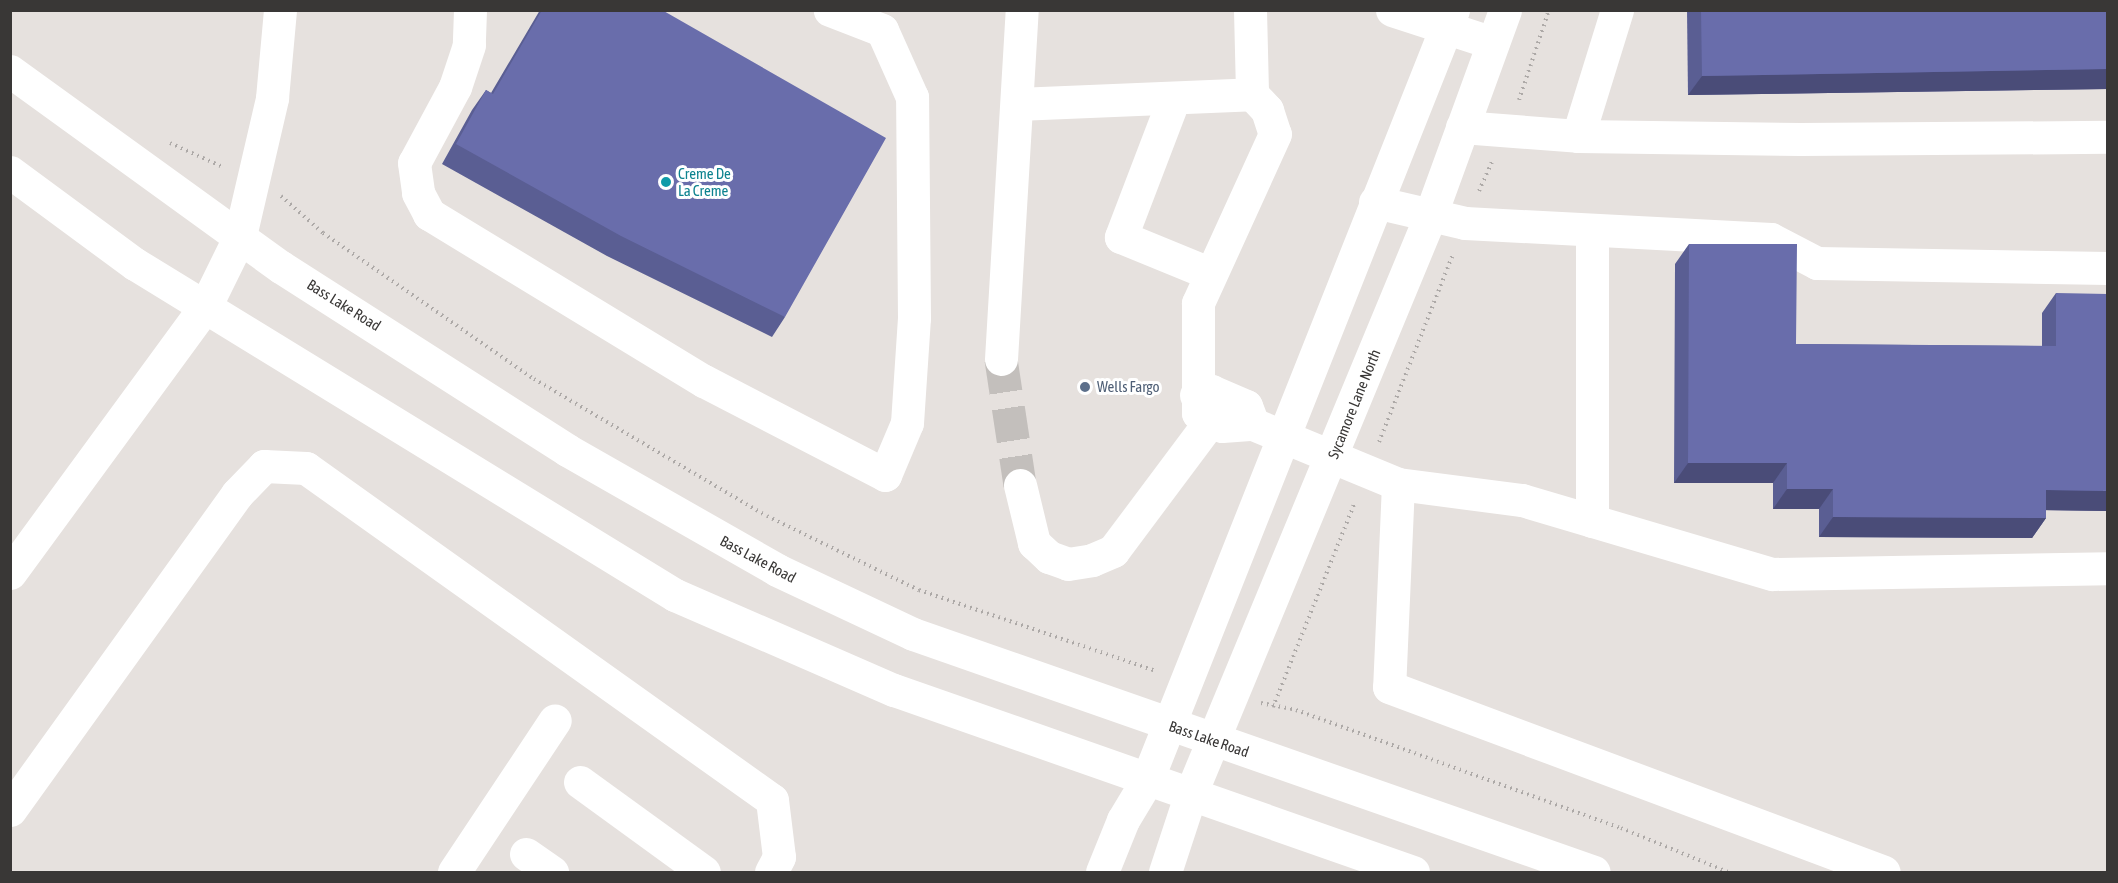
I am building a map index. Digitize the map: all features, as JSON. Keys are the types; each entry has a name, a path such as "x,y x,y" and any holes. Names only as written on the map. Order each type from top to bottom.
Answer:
{"main road":[{"path":"10,573 205,307 240,236 272,98 279,10"},
{"path":"470,10 469,45 455,87 414,163 418,193 429,214 704,381 885,475 907,423 914,318 912,96 889,20 830,10"},
{"path":"1001,358 1022,10"},
{"path":"1020,485 1035,543 1049,557 1068,564 1092,560 1113,550 1204,407 1198,303 1275,134 1268,110 1252,94 1250,10"},
{"path":"1392,10 1450,18 1493,43"},
{"name":"Sycamore Lane North","path":"1165,873 1191,793 1333,456 1429,219 1504,10"},
{"path":"1578,136 1617,10"},
{"path":"1102,873 1122,820 1147,780 1185,680 1268,430 1375,202 1450,18"},
{"name":"Bass Lake Road","path":"10,71 240,236 567,450 777,570 913,634 1594,873"},
{"path":"1017,104 1252,94"},
{"path":"1174,98 1121,237 1211,274"},
{"path":"1462,127 1578,136 2108,137"},
{"path":"10,172 205,307 675,596 894,690 1413,873"},
{"path":"1375,202 1429,219 1465,223 1771,239 1817,263 2108,268"},
{"path":"1592,231 1592,521"},
{"path":"1204,407 1222,426 1268,430 1398,484 1522,500 1772,574 2108,568"},
{"path":"10,810 237,494 264,466 306,468 772,800 778,857 771,873"},
{"path":"1398,484 1389,687 1884,873"},
{"path":"454,873 555,720"},
{"path":"580,782 704,873"}],"path":[{"path":"1273,707 1465,223 1506,130 1549,10"},
{"path":"160,137 253,178 534,379 767,516 929,594 1185,680"},
{"path":"1234,694 1273,707 1296,710 1621,828 1728,873"}],"building":[{"name":"Creme De La Creme","path":"542,10 662,10 886,138 785,317 621,236 456,144 486,90 493,94"},
{"path":"1701,10 2108,10 2108,69 1702,76"},
{"path":"1689,244 1797,244 1796,344 2056,346 2056,293 2108,294 2108,491 2046,490 2046,518 1833,517 1833,489 1787,489 1787,463 1688,463"}],"tunnel":[{"path":"1001,359 1020,485"}],"place":[{"name":"Creme De La Creme","path":"666,182"},
{"name":"Wells Fargo","path":"1085,387"}]}
